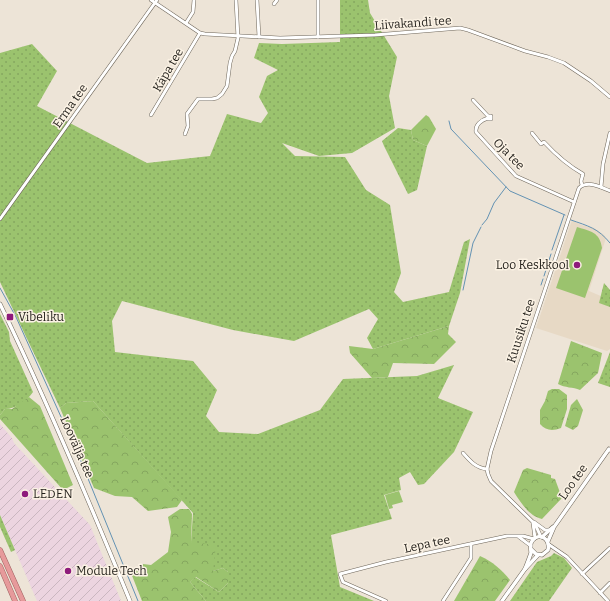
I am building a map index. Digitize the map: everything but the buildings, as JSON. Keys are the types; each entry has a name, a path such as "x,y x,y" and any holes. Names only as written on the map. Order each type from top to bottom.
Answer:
{"highway":[{"path":"0,550 22,601"},
{"path":"0,566 15,601"}],"street":[{"path":"151,0 200,33"},
{"path":"186,23 194,12 194,0"},
{"path":"185,134 188,126 187,114 196,100 201,98 216,98 225,90 227,86 230,63 235,51 238,36 236,0"},
{"path":"257,0 259,37"},
{"path":"274,4 277,0"},
{"path":"318,0 318,37"},
{"name":"Erma tee","path":"0,218 156,2"},
{"name":"Liivakandi tee","path":"200,33 280,38 375,35 440,29 464,29 564,63 591,81 610,97"},
{"name":"Käpa tee","path":"151,115 200,33"},
{"name":"Oja tee","path":"473,100 488,117 478,124 476,132 516,176 574,202"},
{"path":"532,133 541,144 544,142 558,158 568,166 583,174 580,187"},
{"path":"601,187 603,164 610,133"},
{"path":"580,187 588,184 610,191"},
{"name":"Kuusiku tee","path":"487,469 504,409 580,187"},
{"name":"Loovälja tee","path":"0,304 79,476 130,601"},
{"name":"Loo tee","path":"548,543 554,527 610,449"},
{"path":"463,453 475,465 480,468 487,469 491,481 537,526 542,537 566,557 608,601"},
{"path":"531,520 545,530 550,530"},
{"path":"525,569 535,538 531,520"},
{"name":"Loo tee","path":"542,537 554,527"},
{"name":"Lepa tee","path":"386,601 343,582 340,574 386,562 507,536 535,538"},
{"path":"518,536 525,540 534,553 538,555"},
{"path":"535,538 542,537"},
{"path":"547,552 548,543"},
{"path":"443,601 470,558 471,544"},
{"path":"582,574 610,548"},
{"path":"502,601 525,569 538,555 542,555 547,552 559,551"},
{"path":"600,593 610,584"}],"shaded area":[{"name":"Loo Keskkool","path":"572,220 581,225 594,228 606,238 589,291 610,300 610,349 607,351 536,328"},
{"path":"0,424 12,438 14,443 90,525 121,601 37,601 0,515"}],"green space":[{"path":"340,0 368,0 370,13 397,57 389,96 395,128 352,153 319,156 282,143 295,156 345,157 366,190 390,205 401,273 394,292 403,302 449,292 464,242 470,239 460,293 449,326 373,349 367,338 378,319 369,309 294,341 233,330 122,301 112,321 115,352 193,361 217,390 206,416 219,432 258,434 320,410 343,379 417,376 454,365 438,398 473,412 454,452 424,484 418,485 410,472 399,478 401,490 384,495 392,519 331,535 340,587 374,601 206,601 190,582 195,577 219,592 228,583 228,572 223,568 213,571 191,542 193,513 93,401 66,403 60,408 0,282 0,53 32,44 57,71 37,106 147,163 210,156 227,114 261,123 268,113 259,97 267,76 278,70 254,58 259,43 282,44 340,42"},
{"path":"426,115 429,117 436,129 427,146 413,140 411,130"},
{"path":"398,128 411,130 413,140 427,146 417,190 408,194 382,141"},
{"path":"577,227 597,235 602,248 585,298 556,288"},
{"path":"604,283 610,290 610,307 599,303"},
{"path":"0,314 9,332 10,341 33,392 21,404 13,408 5,409 0,415"},
{"path":"449,326 448,334 456,342 434,364 393,363 388,377 372,378 350,353 349,346 373,349"},
{"path":"571,341 602,353 598,373 580,390 558,384"},
{"path":"610,352 610,387 598,383"},
{"path":"552,389 559,389 567,395 567,409 561,428 555,430 547,429 540,424 540,410 548,391"},
{"path":"29,397 40,406 73,485 63,490 0,419 0,415 5,409 12,409"},
{"path":"577,399 583,410 578,426 573,430 565,426 571,405"},
{"path":"93,401 182,500 177,507 148,511 132,497 115,496 94,488 60,408 66,403"},
{"path":"527,468 551,475 551,478 555,479 562,498 542,519 529,512 514,492 523,470"},
{"path":"399,491 403,502 392,505 393,508 389,509 385,495"},
{"path":"180,509 189,509 192,514 191,542 216,545 213,571 223,568 228,572 228,583 219,592 196,577 190,582 206,601 142,601 131,573 143,564 151,565 168,552 171,532 168,517"},
{"path":"0,515 15,550 11,552 0,527"},
{"path":"554,553 564,558 572,568 549,601 510,601 537,562 551,556"},
{"path":"480,556 496,566 510,580 495,601 454,601"}],"waterway":[{"path":"449,121 451,129 510,191 565,215"},
{"path":"482,225 487,219 494,203 506,187"},
{"path":"552,250 564,215"},
{"path":"571,220 597,231 610,243"},
{"path":"463,290 473,243 481,227"},
{"path":"544,276 551,254"},
{"path":"541,285 543,279"},
{"path":"0,288 16,317 80,459 138,601"}],"place":[{"name":"Loo Keskkool","path":"577,265"},
{"name":"Vibeliku","path":"10,317"},
{"name":"LEDEN","path":"25,494"},
{"name":"Module Tech","path":"68,571"}]}
